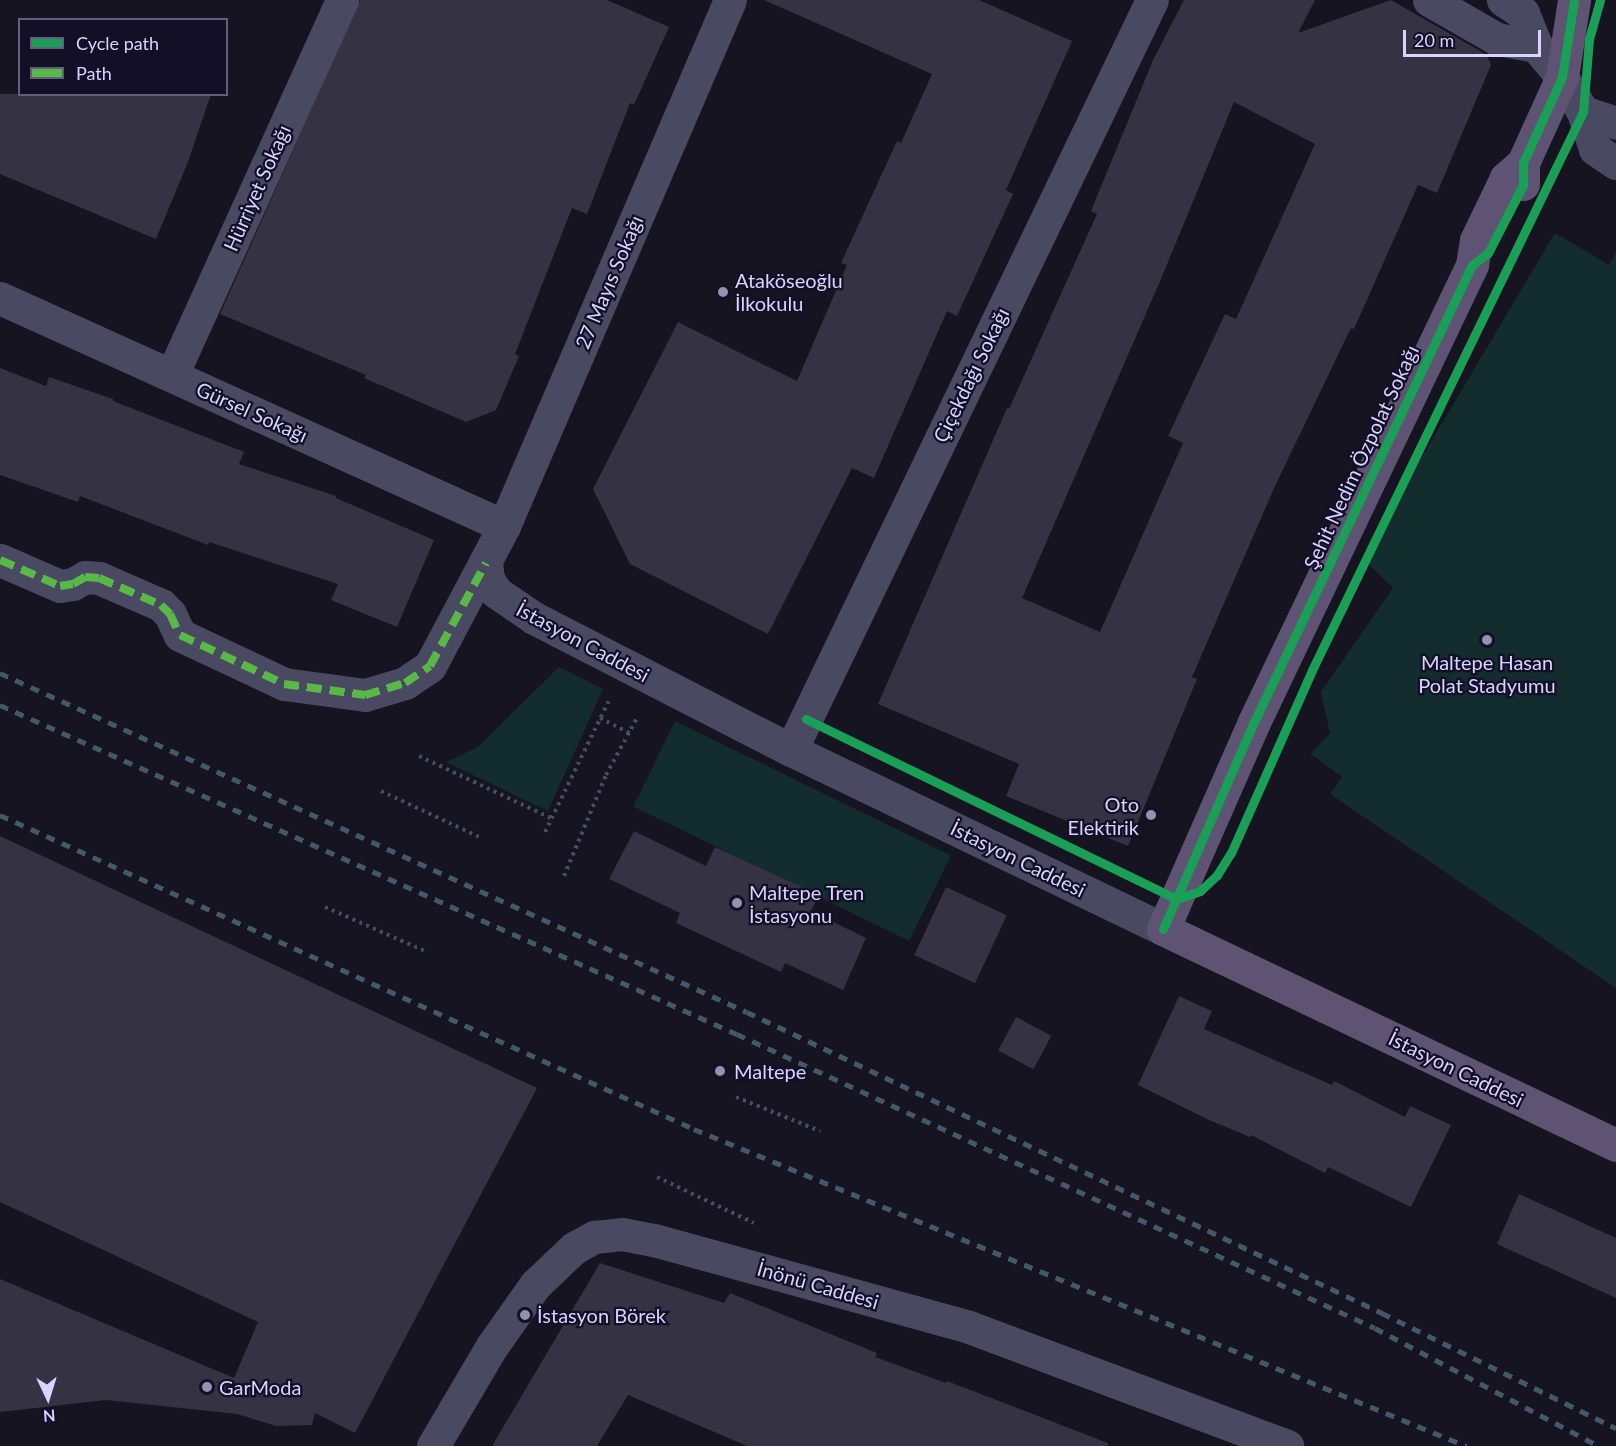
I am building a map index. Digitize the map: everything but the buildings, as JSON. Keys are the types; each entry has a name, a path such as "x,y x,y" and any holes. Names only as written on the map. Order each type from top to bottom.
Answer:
{"main road":[{"name":"Şehit Nedim Özpolat Sokağı","path":"1163,929 1254,722 1472,265 1488,253 1523,185 1524,163 1562,76 1574,0"},
{"name":"İstasyon Caddesi","path":"1163,929 1616,1145"},
{"path":"1576,1127 1616,1130"}],"street":[{"name":"Hürriyet Sokağı","path":"172,375 342,0"},
{"name":"27 Mayıs Sokağı","path":"0,560 60,586 73,584 85,577 99,578 161,605 170,614 180,635 284,684 365,695 405,683 430,666 504,526 730,0"},
{"name":"Çiçekdağı Sokağı","path":"791,750 1152,0"},
{"path":"1429,0 1497,39 1536,46"},
{"path":"1503,0 1523,13 1536,46 1562,76 1583,112 1595,149 1616,163"},
{"path":"1583,112 1616,123"},
{"name":"Gürsel Sokağı","path":"0,298 504,526"},
{"name":"İstasyon Caddesi","path":"486,563 488,579 495,592 512,606 791,750 1163,929"},
{"name":"İnönü Caddesi","path":"434,1446 492,1346 535,1285 574,1248 594,1237 622,1234 654,1240 969,1327 1288,1446"}],"path":[{"path":"564,876 606,775 656,681"},
{"path":"545,832 610,699"},
{"path":"600,718 629,733"},
{"path":"418,756 551,818"},
{"path":"381,791 479,837"},
{"path":"325,907 427,952"},
{"path":"736,1097 820,1131"},
{"path":"657,1176 763,1227"}],"green space":[{"name":"Maltepe Hasan Polat Stadyumu","path":"1555,233 1609,265 1616,252 1616,988 1330,794 1342,777 1311,754 1330,733 1321,692 1393,588 1362,558"},
{"path":"559,667 603,689 548,811 446,762 478,747"},
{"path":"675,721 951,856 909,941 633,806"}],"railway":[{"path":"0,673 747,1012 1382,1313 1616,1428"},
{"path":"0,705 737,1034 1375,1328 1599,1446"},
{"path":"0,815 694,1129 1466,1446"}],"marked path":[{"path":"0,560 60,586 73,584 85,577 99,578 161,605 170,614 180,635 284,684 365,695 405,683 430,666 486,563"}],"cycle path":[{"path":"1163,929 1254,722 1472,265 1488,253 1523,185 1523,163 1562,77 1574,0"},
{"path":"806,719 1177,899 1200,891 1217,875 1231,853 1312,670 1583,112 1589,39 1600,0"}],"place":[{"name":"Ataköseoğlu İlkokulu","path":"723,292"},
{"name":"Maltepe Hasan Polat Stadyumu","path":"1487,640"},
{"name":"Oto Elektirik","path":"1151,815"},
{"name":"Maltepe Tren İstasyonu","path":"737,903"},
{"name":"Maltepe","path":"720,1071"},
{"name":"İstasyon Börek","path":"525,1315"},
{"name":"GarModa","path":"207,1387"}]}
